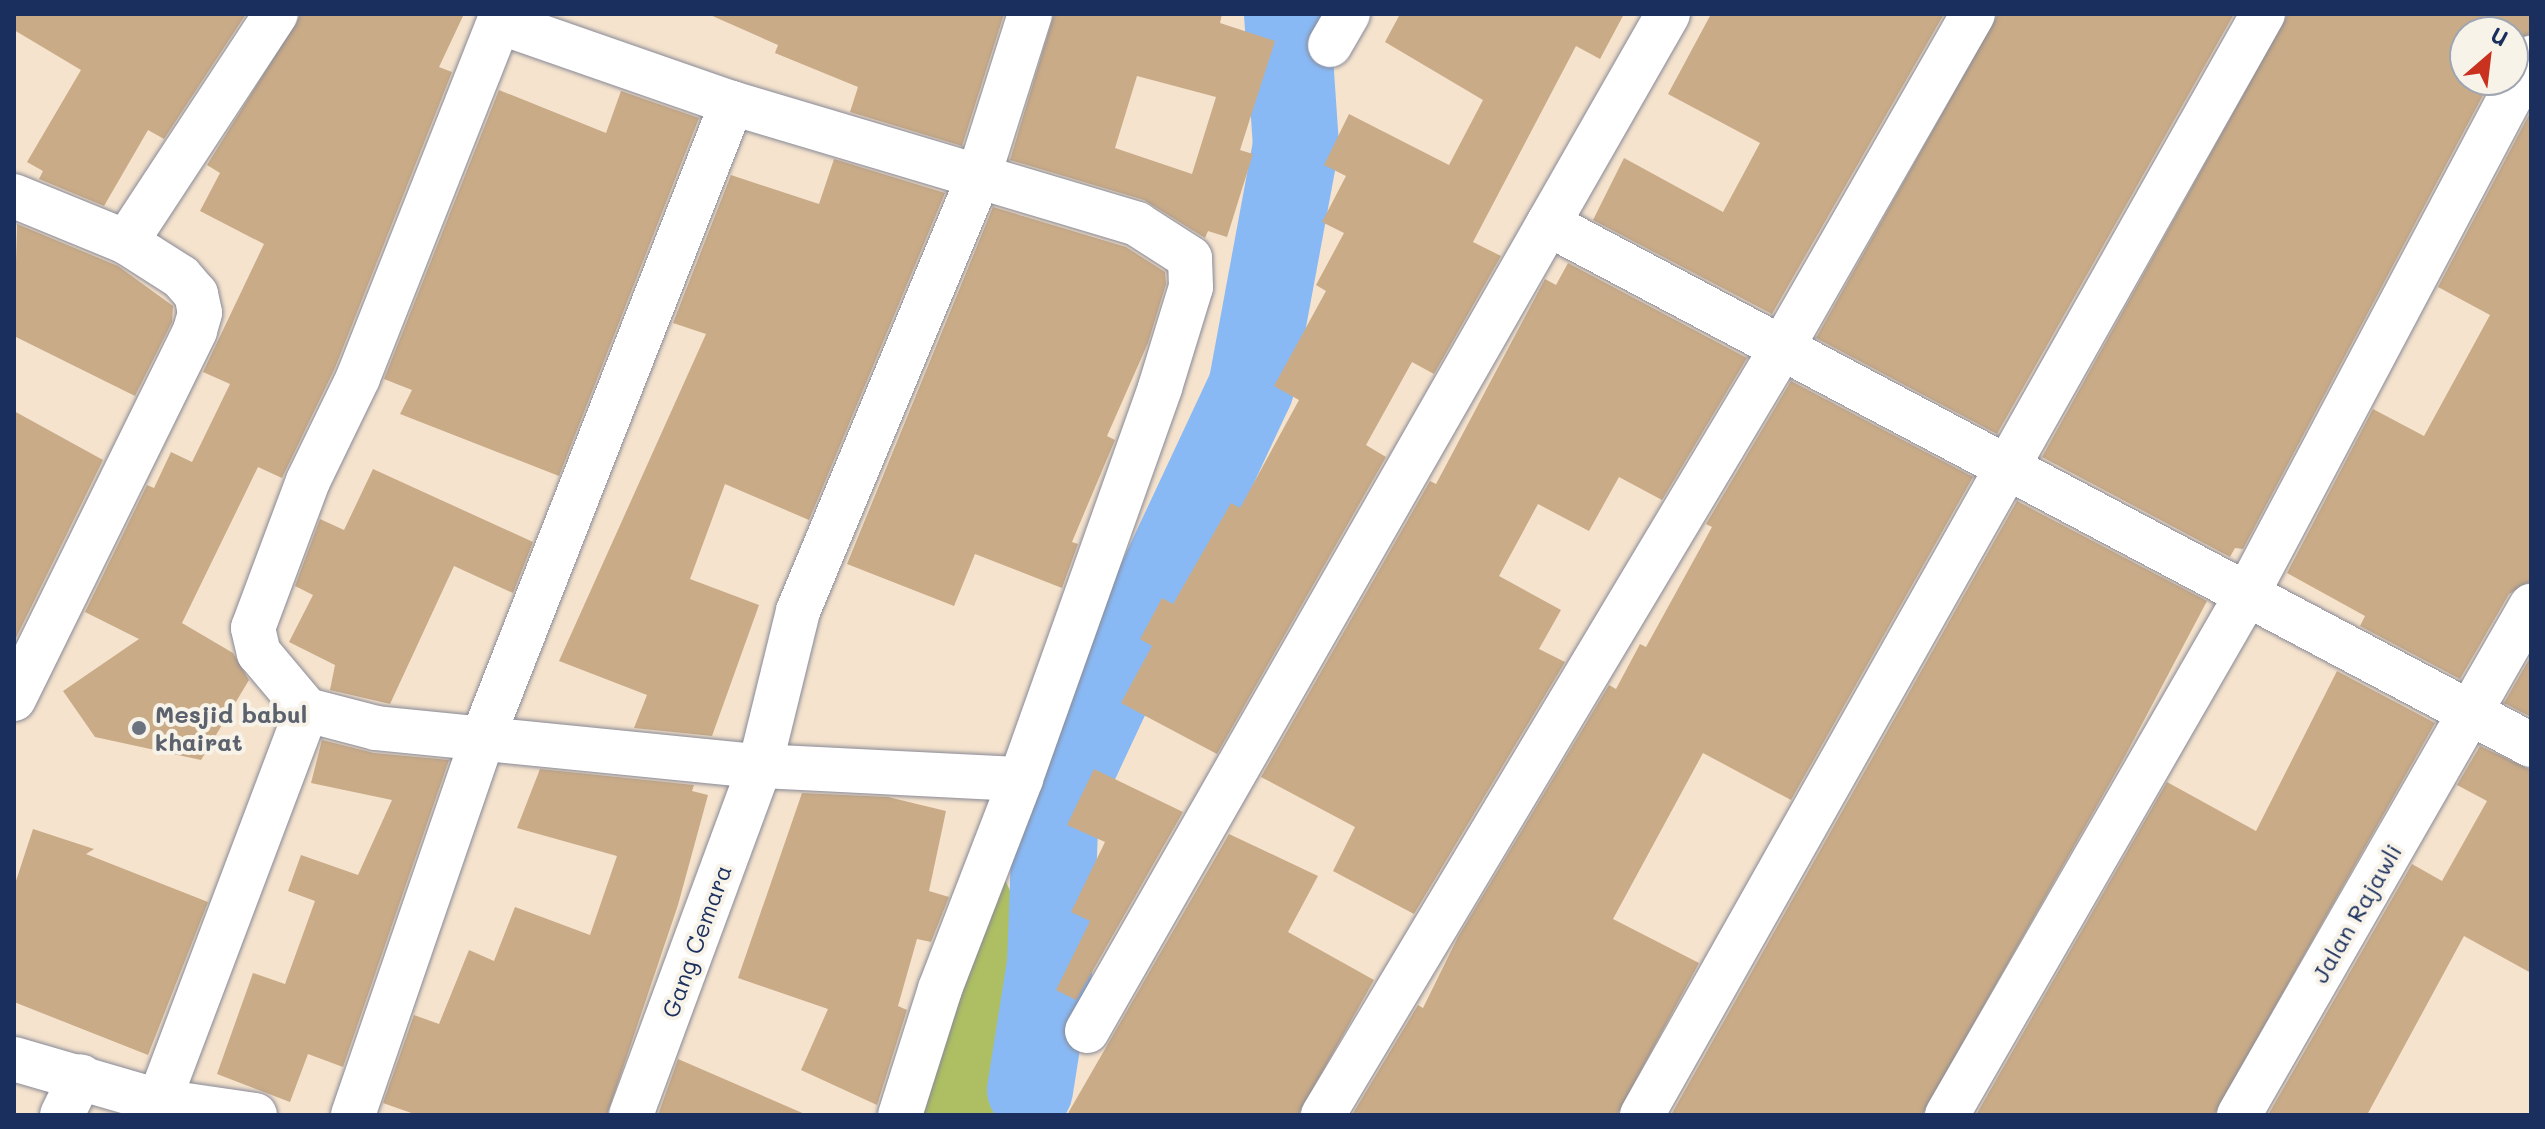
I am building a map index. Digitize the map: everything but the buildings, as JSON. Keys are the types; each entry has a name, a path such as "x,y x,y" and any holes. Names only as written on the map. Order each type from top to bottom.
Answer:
{"street":[{"path":"126,242 276,14"},
{"name":"Gang Cemara","path":"631,1115 760,766 798,611 978,178 1030,14"},
{"path":"1087,1031 1668,14"},
{"path":"1323,1115 1780,351 1973,14"},
{"path":"1642,1115 2008,472 2263,14"},
{"path":"900,1115 940,989 1021,779 1160,388 1191,287 1190,258 1137,224 732,103 500,18 358,378 308,481 253,628 270,672 307,710 376,728 760,766 1021,779"},
{"path":"1947,1115 2246,596 2531,58"},
{"path":"353,1115 483,737 732,103"},
{"path":"14,196 126,242 181,277 196,294 200,313 195,331 14,699"},
{"path":"1548,224 2008,472 2473,712 2531,745"},
{"name":"Jalan Rajawli","path":"2239,1115 2473,712 2531,606"},
{"path":"159,1101 307,710"},
{"path":"14,1059 159,1101 255,1115"},
{"path":"62,1115 81,1076"}],"green space":[{"path":"1000,869 1052,982 1042,1115 910,1115"}],"waterway":[{"path":"1030,1090 1050,964 1056,804 1251,388 1296,146 1287,14"}],"place":[{"name":"Mesjid babul khairat","path":"139,728"}]}
